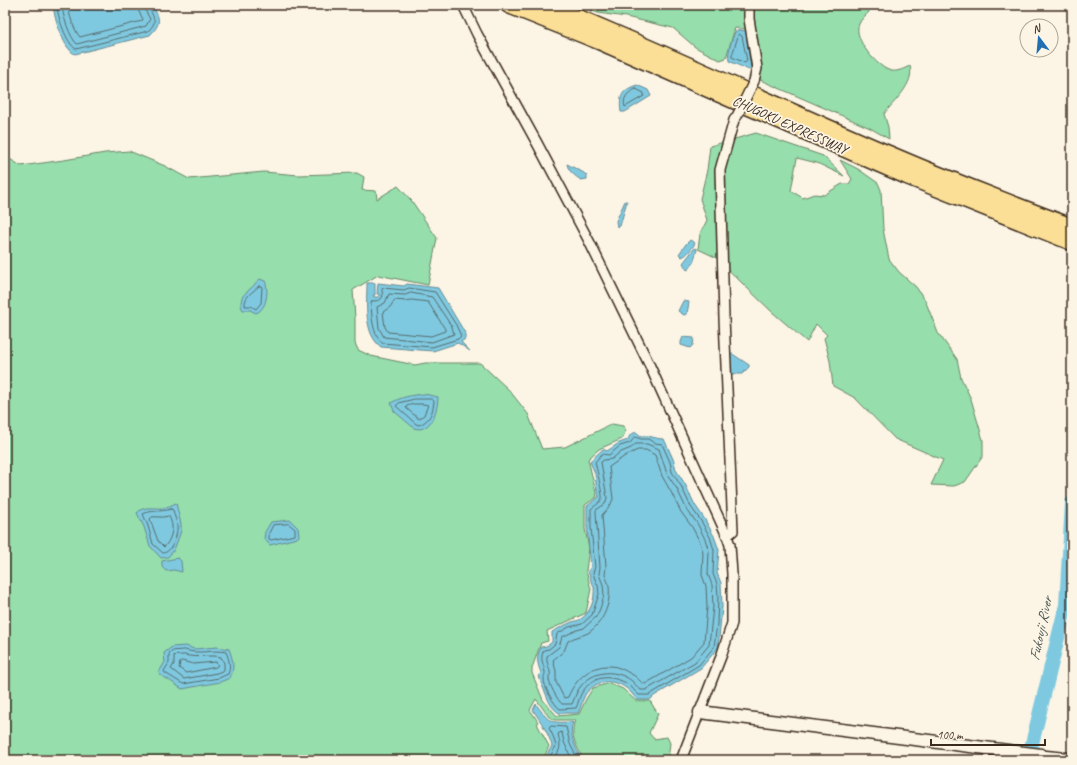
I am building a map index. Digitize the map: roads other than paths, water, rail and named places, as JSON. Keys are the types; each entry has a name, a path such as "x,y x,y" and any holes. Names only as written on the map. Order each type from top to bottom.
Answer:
{"highway":[{"name":"CHUGOKU EXPRESSWAY","path":"509,5 599,41 907,176 1072,242"},
{"name":"CHUGOKU EXPRESSWAY","path":"546,5 604,28 906,162 1072,228"}],"street":[{"path":"463,5 477,34 589,242 649,364 730,545 732,574 732,622 722,654 681,760"},
{"path":"727,536 733,530 724,318 720,170 734,120 754,81 757,68 749,19 749,5"},
{"path":"700,712 1072,758"}],"water":[{"path":"54,5 152,5 157,13 158,24 150,35 75,54 67,47 61,35 56,22"},
{"path":"739,30 746,31 751,69 749,70 729,61 731,42 735,32"},
{"path":"637,85 648,90 651,96 625,112 621,112 620,102 622,95 627,89"},
{"path":"567,164 584,173 587,176 587,179 581,180 576,177 570,171"},
{"path":"625,201 627,201 620,226 617,227 616,221"},
{"path":"690,240 695,243 689,252 682,257 679,254"},
{"path":"696,248 697,250 694,262 687,270 683,263"},
{"path":"260,279 265,281 267,289 263,308 256,313 250,310 243,310 241,300 243,296"},
{"path":"367,283 375,283 374,297 379,297 379,294 377,294 378,283 404,286 407,284 438,288 465,333 465,339 461,342 470,351 458,343 433,351 381,347 371,334 367,317"},
{"path":"683,301 689,302 687,314 684,315 678,311"},
{"path":"683,337 694,338 693,345 690,348 681,345"},
{"path":"728,353 731,353 749,365 749,367 742,374 731,374 729,372"},
{"path":"424,394 438,397 437,408 429,424 420,429 414,428 394,411 391,403 399,399"},
{"path":"636,432 641,436 664,439 674,461 676,470 714,536 719,550 717,573 721,583 722,607 718,648 701,668 654,696 650,700 637,700 626,688 621,685 604,682 589,690 585,695 578,713 559,713 550,704 542,684 539,675 541,673 538,657 541,647 547,646 552,642 552,632 569,623 581,619 590,609 593,601 594,587 588,571 591,567 587,528 587,506 599,497 595,474 590,461 603,449 607,451 619,443 628,440 630,435"},
{"path":"176,503 181,524 181,531 174,550 168,557 161,558 150,546 144,527 137,513 146,508 163,508"},
{"path":"290,520 298,528 299,536 297,538 270,545 264,539 265,532 271,522"},
{"path":"178,558 181,561 182,572 174,570 166,571 162,567 162,561"},
{"path":"186,646 194,649 217,647 229,649 233,664 233,670 230,678 220,682 182,689 160,675 159,672 165,662 164,653 172,647"},
{"path":"536,704 544,715 554,722 573,722 571,732 572,737 582,760 544,760 552,746 547,732 533,710"}],"waterway":[{"name":"Fukouji River","path":"1028,760 1066,605 1072,503"}]}
